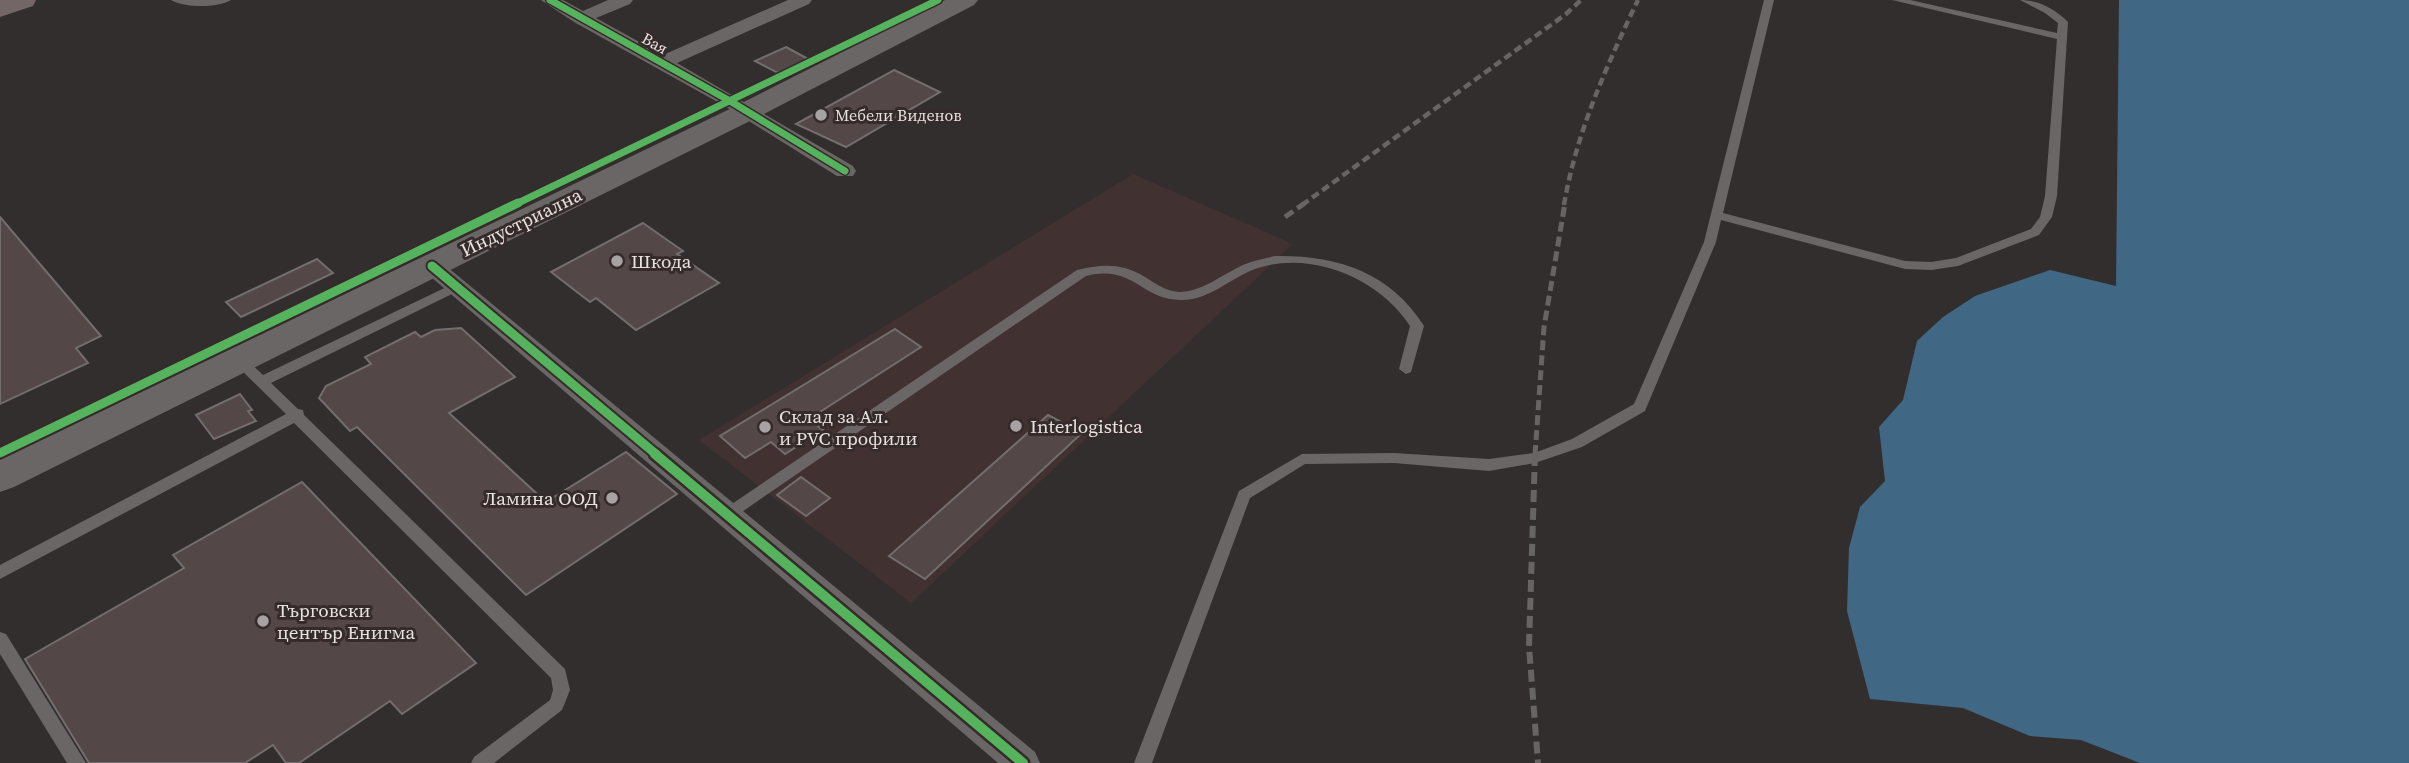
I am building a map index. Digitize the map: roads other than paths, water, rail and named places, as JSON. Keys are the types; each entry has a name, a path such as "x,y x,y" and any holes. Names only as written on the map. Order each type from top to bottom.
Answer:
{"highway":[{"path":"0,9 23,0"}],"main road":[{"name":"Индустриална","path":"0,477 251,370 445,276 746,113 965,0"}],"street":[{"name":"Вая","path":"550,0 845,171"},
{"path":"581,18 624,0"},
{"path":"662,63 803,0"},
{"path":"445,276 1023,763"}],"lane":[{"path":"176,0 195,3 226,0"},
{"path":"1143,763 1244,495 1302,459 1394,458 1489,465 1535,458 1577,443 1640,407 1710,242 1769,0"},
{"path":"1897,0 2062,37"},
{"path":"1716,215 1905,265 1958,262 2035,232 2046,217 2051,196 2063,22 2049,11 2025,0"},
{"path":"728,514 1070,281 1097,268 1125,271 1170,295 1183,296 1199,293 1254,265 1284,260 1323,263 1358,272 1411,313 1417,326 1406,369"},
{"path":"251,370 559,674 561,695 555,705 480,763"},
{"path":"0,573 298,414"},
{"path":"0,639 77,763"}],"water":[{"path":"2119,0 2409,0 2409,763 2140,763 2081,740 2030,736 1963,708 1870,699 1847,611 1849,548 1860,507 1885,481 1879,427 1903,400 1917,341 1943,317 1975,296 2050,270 2116,286"}],"railway":[{"path":"1302,205 1566,14 1581,0"},
{"path":"1564,205 1569,178 1585,126 1604,74 1638,0"},
{"path":"1285,217 1305,203"},
{"path":"1535,455 1544,327 1565,203"},
{"path":"1535,454 1529,646 1538,763"}],"place":[{"name":"Мебели Виденов","path":"821,115"},
{"name":"Шкода","path":"617,261"},
{"name":"Interlogistica","path":"1016,426"},
{"name":"Склад за Ал. и PVC профили","path":"765,427"},
{"name":"Ламина ООД","path":"612,498"},
{"name":"Търговски център Енигма","path":"263,621"}]}
